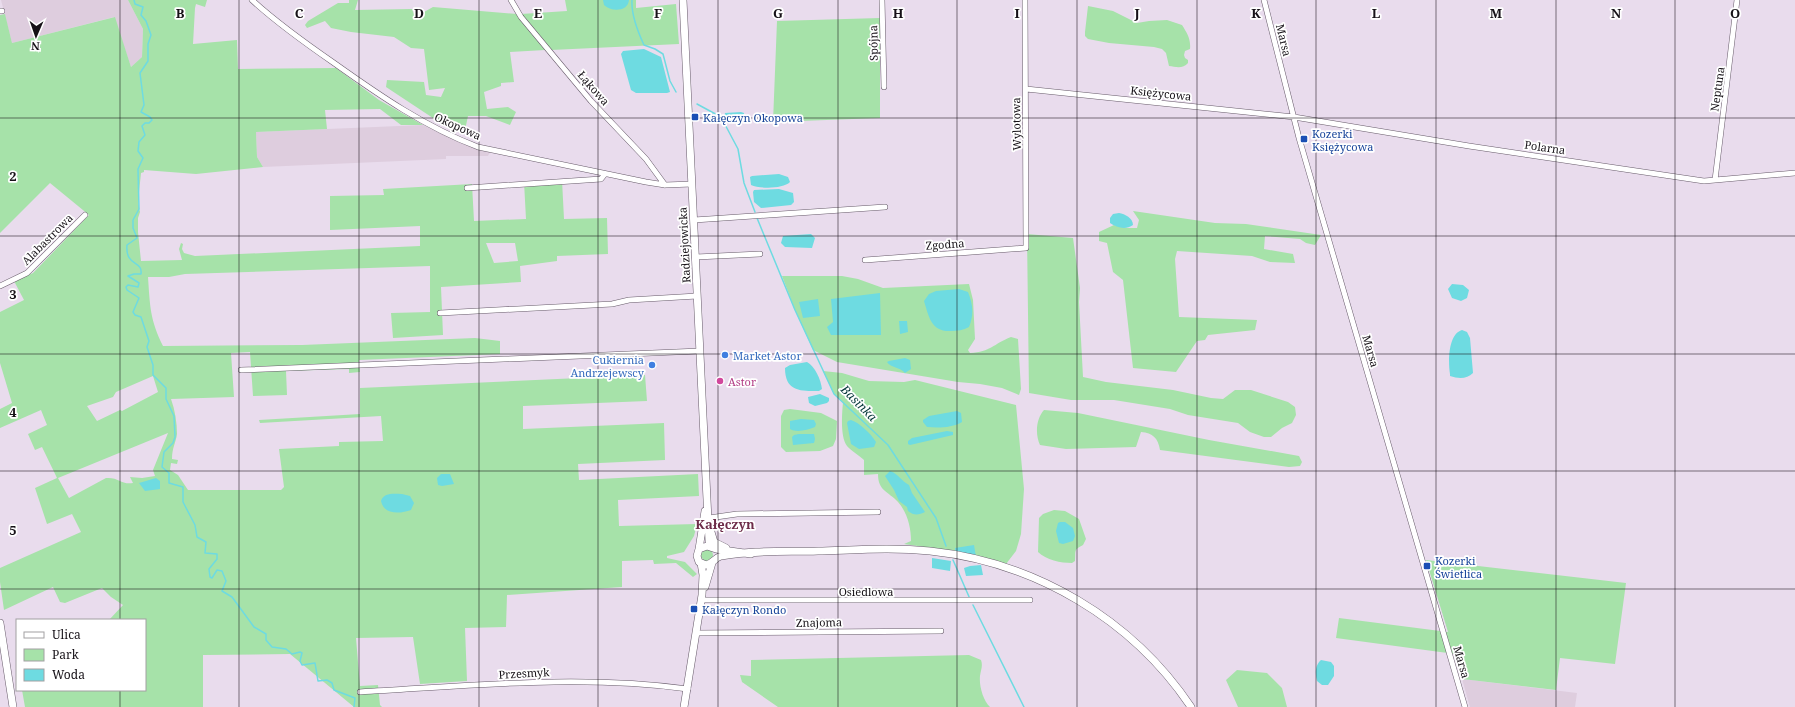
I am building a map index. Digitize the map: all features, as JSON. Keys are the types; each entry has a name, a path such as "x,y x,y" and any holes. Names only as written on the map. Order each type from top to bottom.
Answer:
{"main road":[{"name":"Radziejowicka","path":"683,0 706,489 709,518 709,541 712,548"},
{"name":"Radziejowicka","path":"699,549 706,489"},
{"path":"709,518 714,542 722,547 751,554"},
{"path":"684,707 702,597 703,575 701,563 697,556 699,549 704,546 737,551"},
{"path":"702,597 714,561 712,548"},
{"path":"701,563 706,565 721,556 903,549 957,555 1002,566 1057,588 1091,607 1137,644 1160,666 1191,707"},
{"path":"0,623 3,660 13,707"}],"street":[{"name":"Okopowa","path":"252,0 279,24 375,93 452,136 478,147 665,185 692,184"},
{"name":"Łąkowa","path":"511,0 521,17 586,95 646,159 665,185"},
{"name":"Spójna","path":"882,0 884,87"},
{"name":"Wylotowa","path":"1025,0 1026,248"},
{"name":"Marsa","path":"1264,0 1294,117 1465,707"},
{"name":"Neptuna","path":"1715,180 1737,0"},
{"name":"Księżycowa","path":"1026,89 1294,117"},
{"name":"Polarna","path":"1294,117 1469,146 1694,180 1715,180 1795,174"},
{"path":"467,188 601,179 605,174"},
{"path":"694,220 885,207"},
{"name":"Alabastrowa","path":"0,286 27,273 86,215"},
{"name":"Zgodna","path":"865,260 1026,248"},
{"path":"696,257 760,254"},
{"path":"440,313 612,304 629,300 697,296"},
{"path":"241,370 700,351"},
{"path":"709,518 737,514 878,512"},
{"name":"Osiedlowa","path":"702,597 1030,600"},
{"name":"Znajoma","path":"697,633 941,631"},
{"name":"Przesmyk","path":"360,692 545,681 618,683 688,689"}],"shaded area":[{"path":"1,0 128,0 143,29 142,57 131,67 114,17 12,43"},
{"path":"423,125 463,144 490,152 488,156 446,156 446,159 263,167 257,157 256,132"},
{"path":"1462,679 1577,693 1575,707 1470,707"}],"green space":[{"path":"128,0 207,0 205,7 196,4 193,44 237,40 238,69 336,68 379,100 423,125 401,125 380,109 325,110 327,129 256,132 257,157 263,167 196,174 144,170 144,172 141,173 138,202 140,212 138,218 138,232 141,261 182,260 179,249 181,243 183,244 182,249 184,253 195,256 420,246 420,226 330,230 330,196 384,195 383,189 472,184 474,221 526,219 524,182 562,180 564,219 607,218 608,254 557,256 557,261 520,266 521,282 441,287 443,335 393,338 391,313 430,312 430,266 185,274 169,277 148,277 151,313 155,328 163,346 302,345 475,338 500,341 500,354 359,360 360,372 349,373 349,369 286,371 287,395 253,396 250,352 231,353 234,397 171,399 177,425 177,434 172,459 178,460 177,464 171,463 170,470 178,475 188,490 281,490 284,487 279,449 339,446 339,442 383,441 381,416 260,423 259,420 360,414 360,388 645,375 647,401 523,406 523,429 664,423 665,460 578,464 579,480 698,474 699,496 618,500 619,526 697,524 694,536 684,552 667,556 667,558 685,562 697,574 693,577 676,563 654,564 653,560 622,561 622,587 507,595 506,627 465,628 467,681 420,684 413,637 356,638 360,686 378,685 380,705 382,707 354,707 290,654 203,655 203,707 25,707 22,691 146,691 146,619 110,619 123,605 111,597 102,588 65,603 60,602 53,587 4,610 0,582 0,568 81,532 72,514 47,524 35,488 57,478 42,447 35,450 28,434 47,425 41,410 0,428 0,409 12,403 0,363 0,312 24,300 14,281 33,273 89,215 50,183 0,233 0,15 5,14 12,43 115,17 131,67 142,57 143,29","holes":["486,243 515,243 518,261 494,263","153,376 158,392 122,411 120,410 97,421 87,406 113,397 116,392","168,433 153,470 155,476 142,478 130,477 133,483 106,478 69,498 58,478"]},
{"path":"349,0 358,0 355,10 412,9 415,17 433,7 517,14 545,50 510,52 514,82 501,83 501,86 484,92 487,109 508,107 516,112 510,125 486,116 468,116 465,130 467,135 455,126 442,124 386,87 387,80 424,82 426,95 441,97 445,88 429,90 424,49 411,48 394,37 331,28 325,21 307,28 305,25 308,21 338,3 349,3"},
{"path":"565,0 636,0 636,8 676,4 679,44 551,50 521,14 567,11"},
{"path":"1088,6 1113,11 1137,23 1167,20 1182,25 1190,42 1190,49 1185,51 1184,55 1188,60 1188,63 1182,67 1169,66 1166,53 1162,49 1154,47 1109,43 1088,39 1085,36 1085,32"},
{"path":"880,18 880,118 773,122 777,21"},
{"path":"1133,211 1215,223 1246,224 1321,235 1315,245 1306,243 1300,239 1265,236 1264,249 1293,254 1295,263 1270,262 1252,256 1177,251 1175,259 1179,317 1257,320 1255,330 1208,335 1205,340 1197,341 1176,372 1133,368 1123,280 1113,272 1107,243 1099,241 1099,232 1114,225 1127,228 1137,228 1139,220"},
{"path":"1027,234 1073,238 1080,288 1079,302 1083,377 1106,382 1173,390 1223,399 1235,390 1251,390 1288,402 1295,407 1296,415 1292,423 1282,428 1271,437 1264,437 1250,432 1238,423 1188,415 1170,409 1114,400 1071,400 1029,393"},
{"path":"782,276 842,276 858,279 883,288 969,284 973,300 975,339 968,350 970,353 983,351 1011,337 1018,339 1021,389 1019,395 1002,388 980,384 958,382 837,362 813,350"},
{"path":"823,371 842,373 869,381 904,382 915,380 1016,405 1024,489 1021,534 1016,551 1006,564 931,548 904,544 911,541 906,515 898,502 884,490 878,480 878,474 864,475 864,460 847,446 842,431 843,402 834,394"},
{"path":"790,409 821,413 837,421 836,439 833,446 820,451 786,452 781,447 781,416 784,410"},
{"path":"1044,410 1078,413 1209,440 1299,456 1302,462 1300,466 1289,467 1160,450 1158,442 1152,435 1141,432 1136,447 1066,449 1040,445 1037,436 1037,427 1039,418"},
{"path":"1054,510 1065,511 1079,519 1086,539 1083,545 1076,550 1075,561 1072,563 1054,560 1041,555 1038,552 1039,518 1043,514"},
{"path":"705,549 709,549 713,555 709,561 705,561 701,557 701,553"},
{"path":"1426,560 1626,583 1615,664 1560,658 1556,690 1462,679 1455,654 1336,638 1339,618 1448,632"},
{"path":"969,655 981,660 981,688 983,697 990,707 778,707 742,682 740,675 751,676 751,660"},
{"path":"1237,670 1267,673 1282,688 1287,707 1238,707 1226,680"}],"water":[{"path":"603,0 629,0 626,7 615,10 604,5"},
{"path":"644,49 661,57 670,92 636,93 631,90 621,54 623,51"},
{"path":"725,113 744,113 744,119 737,123 728,123 724,118"},
{"path":"779,174 788,177 790,182 782,186 771,188 751,185 750,177 752,176"},
{"path":"779,189 793,193 794,202 791,205 761,208 754,202 754,190"},
{"path":"1113,214 1124,214 1132,220 1133,225 1127,228 1122,228 1110,223 1110,218"},
{"path":"811,234 815,238 812,248 785,247 781,243 783,236"},
{"path":"1452,284 1463,285 1469,290 1467,298 1461,301 1452,298 1448,289"},
{"path":"959,289 968,292 971,301 972,314 969,327 956,331 944,331 939,329 929,318 924,301 929,294 936,291"},
{"path":"880,293 881,335 831,335 827,327 833,322 831,299"},
{"path":"818,299 820,316 803,318 799,302"},
{"path":"899,321 907,321 908,332 900,334"},
{"path":"1462,330 1467,332 1470,338 1473,373 1465,377 1457,378 1450,376 1449,356 1454,337"},
{"path":"905,358 910,360 911,369 905,373 887,362 889,361"},
{"path":"807,362 813,367 819,378 822,389 819,391 800,390 791,386 788,382 785,368 790,365"},
{"path":"820,394 829,398 829,401 827,403 815,406 809,403 808,397"},
{"path":"957,411 961,413 962,422 954,425 927,427 923,422 923,420 929,416"},
{"path":"801,419 814,420 816,424 815,427 799,431 790,429 790,421"},
{"path":"851,420 862,426 871,436 876,442 874,447 859,449 851,444 847,423"},
{"path":"947,431 953,432 953,435 910,445 908,444 908,441 912,438"},
{"path":"799,434 814,434 814,443 793,445 792,437"},
{"path":"890,471 909,485 912,493 925,512 912,514 908,511 907,507 899,501 885,476"},
{"path":"441,474 450,474 454,484 442,486 438,485 437,478"},
{"path":"156,478 160,481 160,489 145,491 139,483"},
{"path":"390,494 410,496 414,503 411,510 397,513 385,509 381,501 384,496"},
{"path":"1065,522 1073,528 1075,536 1073,541 1063,544 1059,543 1056,531 1058,523"},
{"path":"974,545 976,557 956,553 955,548"},
{"path":"932,558 951,561 950,571 932,568"},
{"path":"981,565 983,575 966,576 964,568"},
{"path":"1321,660 1331,662 1334,666 1334,676 1328,685 1322,685 1317,681 1316,670"}],"waterway":[{"path":"134,0 135,4 143,7 141,15 146,21 151,35 148,44 148,61 140,73 144,105 141,112 150,117 152,120 142,126 145,135 139,142 138,151 143,158 138,169 139,209 133,220 133,228 137,238 127,245 129,257 139,267 141,274 128,276 139,283 138,287 128,285 126,287 127,290 139,298 133,312 135,315 141,317 149,341 147,347 153,365 153,375 166,388 166,399 174,416 175,437 173,443 164,452 162,467 169,473 169,483 183,487 183,502 195,525 197,537 206,542 205,553 217,554 217,559 209,569 210,577 212,578 217,570 222,571 226,581 222,591 232,597 254,627 266,634 266,640 272,647 286,649 292,654 302,653 300,661 302,665 315,663 318,681 327,680 332,683 334,690 355,698 354,707"},
{"path":"632,0 637,29 644,45 663,54 670,81 676,92"},
{"path":"697,104 721,117 738,149 744,183 755,212"},
{"name":"Basinka","path":"757,218 795,310 834,394 888,445 936,518 946,546"},
{"path":"953,560 970,599"},
{"name":"Basinka","path":"973,605 1024,707"}],"place":[{"name":"Kałęczyn Okopowa","path":"695,117"},
{"name":"Kozerki Księżycowa","path":"1304,139"},
{"name":"Market Astor","path":"725,355"},
{"name":"Cukiernia Andrzejewscy","path":"652,365"},
{"name":"Astor","path":"720,381"},
{"name":"Kozerki Świetlica","path":"1427,566"},
{"name":"Kałęczyn Rondo","path":"694,609"}],"district":[{"name":"Kałęczyn","path":"725,524"}]}
